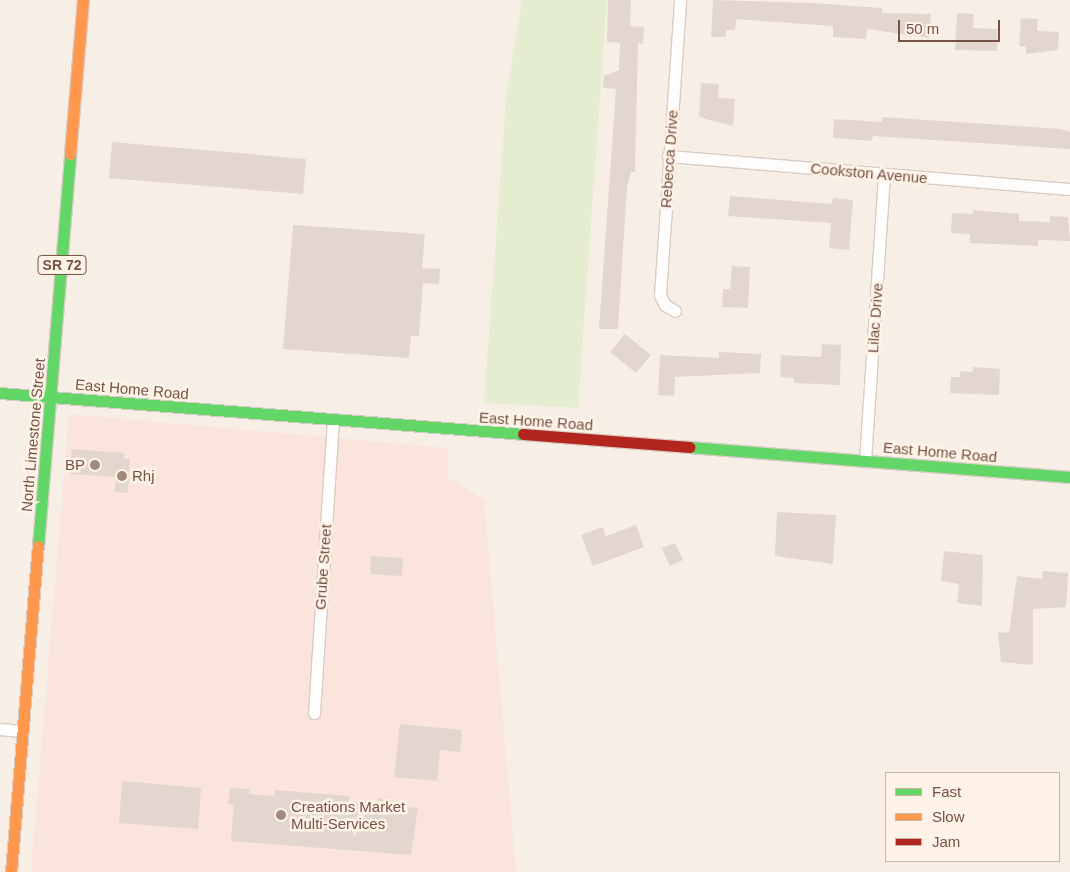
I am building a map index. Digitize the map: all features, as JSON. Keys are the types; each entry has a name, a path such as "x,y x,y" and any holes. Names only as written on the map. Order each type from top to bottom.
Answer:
{"street":[{"name":"North Limestone Street","path":"11,872 83,0"},
{"name":"Rebecca Drive","path":"675,311 665,305 660,295 680,0"},
{"name":"Cookston Avenue","path":"668,156 1070,189"},
{"name":"Lilac Drive","path":"865,461 884,175"},
{"name":"East Home Road","path":"0,393 1070,477"},
{"name":"Grube Street","path":"314,713 333,420"},
{"path":"0,729 23,731"}],"shaded area":[{"path":"69,414 448,448 448,478 484,499 516,872 31,872"}],"green space":[{"path":"522,0 607,0 578,408 484,403 506,99"}],"building":[{"path":"608,0 631,0 630,26 644,27 643,44 638,43 635,172 631,172 627,187 618,329 599,329 616,89 603,88 604,76 619,70 620,43 607,42"},
{"path":"713,0 811,3 882,8 882,13 931,14 929,38 867,29 866,39 833,37 833,26 736,19 735,30 726,30 726,37 711,37"},
{"path":"957,13 974,14 973,28 998,29 997,51 955,50"},
{"path":"1021,18 1038,19 1037,31 1059,32 1058,50 1026,54 1026,47 1019,46"},
{"path":"701,83 719,84 718,98 735,99 733,126 699,117"},
{"path":"882,117 1061,129 1070,132 1070,149 873,136 872,141 833,138 834,119 882,122"},
{"path":"112,142 306,159 303,194 109,178"},
{"path":"730,196 832,204 833,198 853,200 849,250 829,248 831,223 728,216"},
{"path":"973,210 1019,214 1019,221 1050,222 1050,216 1068,217 1070,241 1038,240 1038,246 970,243 970,234 951,233 952,213 973,214"},
{"path":"293,225 425,234 422,268 440,269 439,284 423,283 419,336 411,336 409,358 283,349"},
{"path":"732,266 750,267 748,308 722,307 723,289 730,289"},
{"path":"625,334 651,355 636,373 610,352"},
{"path":"822,344 841,345 840,385 794,383 794,378 780,377 781,355 821,357"},
{"path":"719,352 761,354 760,373 675,377 674,396 658,395 660,355 719,358"},
{"path":"973,367 1000,369 999,395 950,393 951,377 960,377 960,371 973,372"},
{"path":"72,449 125,453 124,459 130,459 128,493 115,492 116,477 70,474"},
{"path":"777,512 836,515 833,564 775,556"},
{"path":"636,525 644,547 593,566 581,535 603,527 606,536"},
{"path":"675,543 683,560 670,566 662,548"},
{"path":"944,551 983,555 982,606 957,603 959,584 941,581"},
{"path":"371,556 403,558 402,576 370,574"},
{"path":"1043,571 1068,573 1066,607 1033,609 1033,665 1001,662 998,632 1009,633 1017,576 1042,579"},
{"path":"400,724 462,730 460,752 440,750 437,781 394,777"},
{"path":"122,781 201,788 198,829 119,823"},
{"path":"230,788 249,789 249,794 274,796 275,790 349,796 349,802 378,805 378,798 407,803 406,807 418,808 411,855 231,841 234,805 228,804"}],"traffic: fast":[{"path":"38,546 70,154"},
{"path":"0,393 523,434"},
{"path":"689,447 1070,477"}],"traffic: slow":[{"path":"70,154 83,0"},
{"path":"11,872 38,546"}],"traffic: jam":[{"path":"523,434 689,447"}],"place":[{"name":"BP","path":"95,465"},
{"name":"Rhj","path":"122,476"},
{"name":"Creations Market Multi-Services","path":"281,815"}]}
